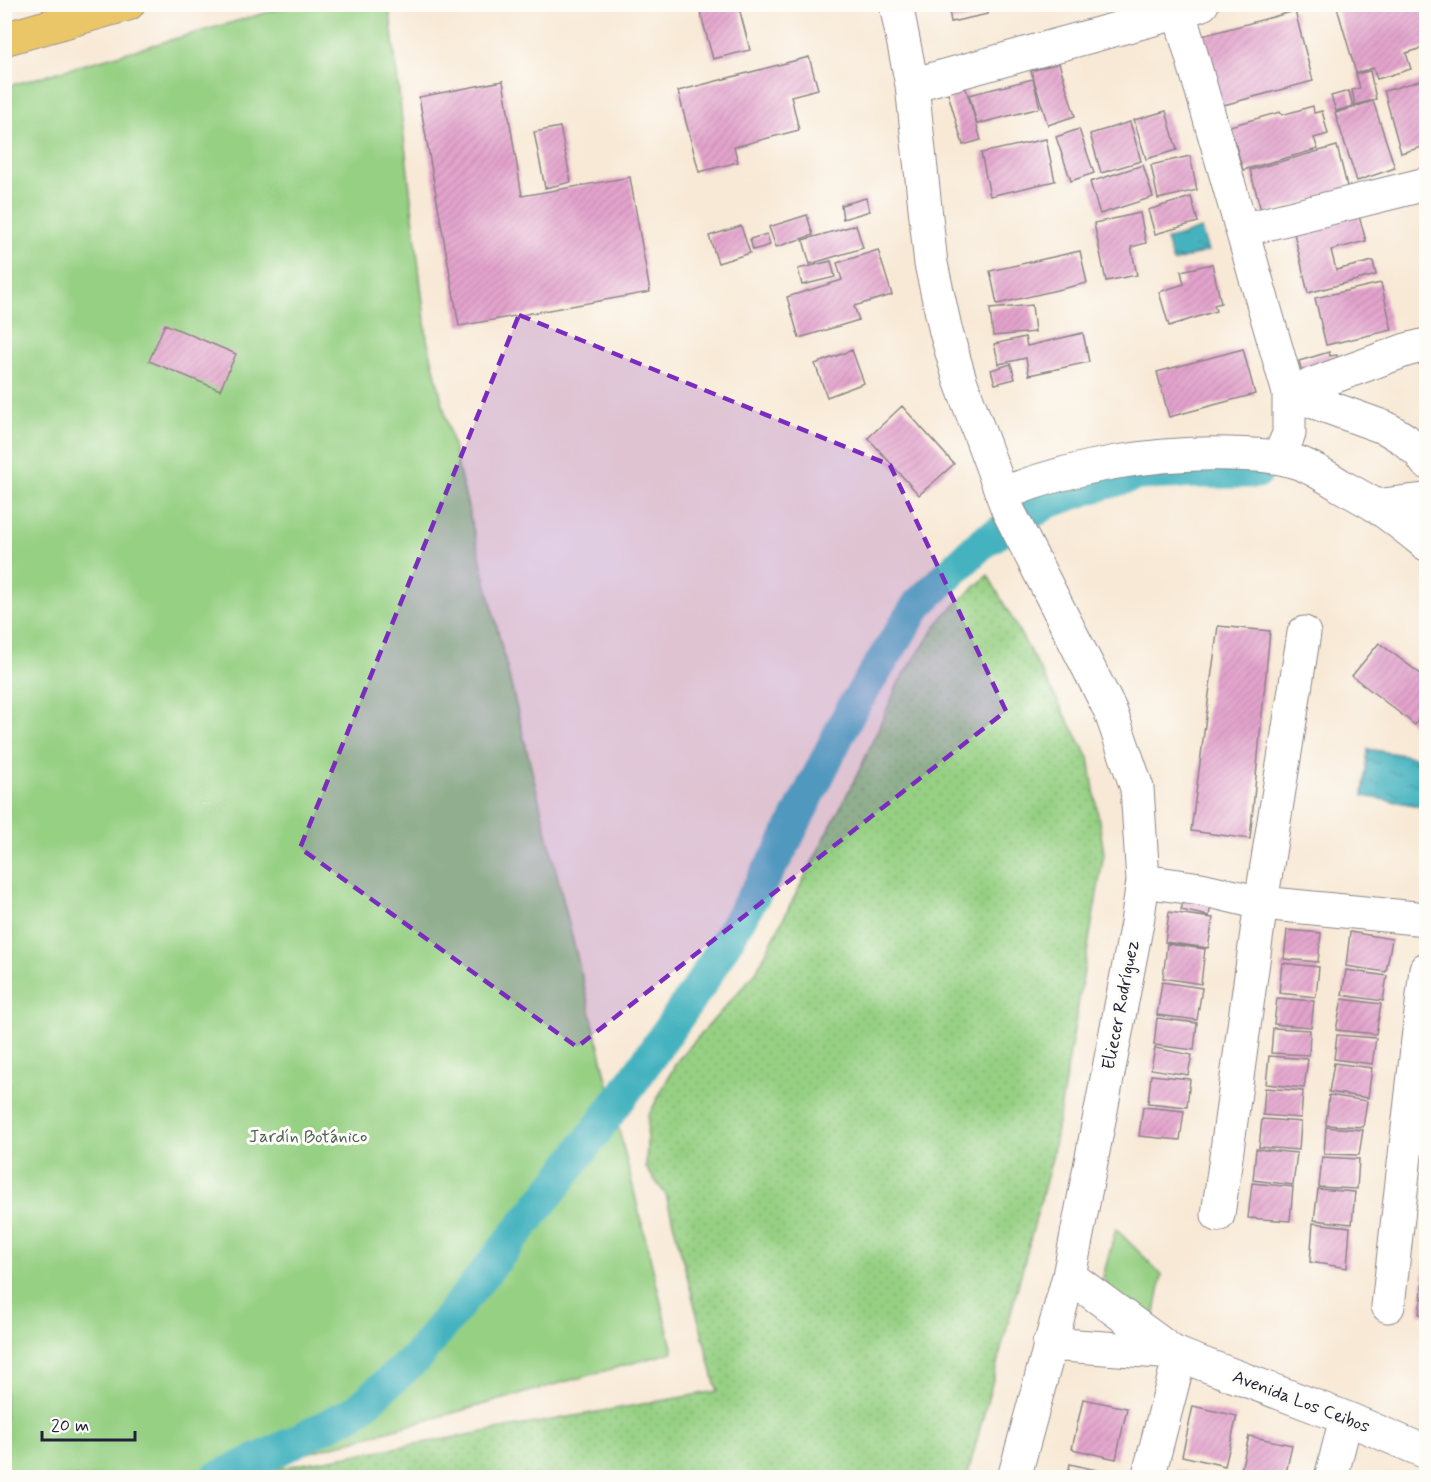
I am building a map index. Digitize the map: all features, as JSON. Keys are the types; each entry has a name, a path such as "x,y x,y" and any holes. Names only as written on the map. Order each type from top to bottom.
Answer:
{"main road":[{"path":"4,39 128,4"}],"street":[{"name":"Eliecer Rodríguez","path":"896,4 912,85 931,264 946,332 960,380 1005,502 1025,546 1110,710 1137,788 1143,881 1137,923 1069,1276 1014,1478"},
{"path":"912,85 1191,8 1242,230 1289,393 1289,434 1279,457"},
{"path":"1242,230 1426,184"},
{"path":"1289,393 1406,350 1426,345"},
{"path":"1289,393 1386,428 1404,439 1426,462"},
{"path":"1005,502 1023,486 1110,463 1202,453 1279,457 1324,475 1376,506 1426,544"},
{"path":"1376,506 1426,500"},
{"path":"1218,1215 1261,903 1304,633"},
{"path":"1143,881 1202,889 1261,903 1426,920"},
{"path":"1388,1306 1426,969"},
{"path":"1069,1276 1177,1354"},
{"path":"1049,1344 1177,1354"},
{"path":"1148,1478 1177,1354"},
{"name":"Avenida Los Ceibos","path":"1177,1354 1346,1418 1426,1452"},
{"path":"1331,1478 1346,1418"}],"highlighted area":[{"path":"519,315 890,465 1006,711 577,1047 300,848"}],"green space":[{"name":"Jardín Botánico","path":"293,5 389,5 427,339 673,1352 221,1477 5,1478 5,87"},
{"path":"988,575 1089,758 1104,853 1052,1158 967,1477 228,1477 717,1391 666,1195 646,1168 648,1117 677,1061 756,972 861,767 899,682 943,616"},
{"path":"1116,1229 1162,1275 1154,1318 1111,1293 1103,1277"}],"water":[{"path":"1201,229 1208,251 1173,262 1166,240"},
{"path":"1368,749 1426,759 1426,807 1363,796"}],"building":[{"path":"698,4 738,4 750,50 713,59"},
{"path":"948,4 986,4 988,14 951,22"},
{"path":"1336,4 1426,4 1426,47 1406,53 1411,69 1377,79 1373,68 1356,73"},
{"path":"1295,11 1313,81 1220,106 1202,36"},
{"path":"809,57 818,89 791,96 799,130 734,147 738,162 699,172 678,91"},
{"path":"1059,63 1075,116 1048,125 1031,71"},
{"path":"1370,71 1376,99 1355,105 1352,90 1360,88 1356,74"},
{"path":"1033,79 1040,108 977,124 969,95"},
{"path":"1426,79 1426,146 1401,153 1384,91"},
{"path":"503,81 522,196 630,177 650,292 459,326 419,97"},
{"path":"965,85 981,140 963,145 947,90"},
{"path":"1349,91 1353,106 1336,111 1331,96"},
{"path":"1373,101 1395,168 1357,181 1335,113"},
{"path":"1313,106 1314,113 1322,111 1328,134 1314,138 1318,149 1243,170 1230,126 1280,112 1282,115"},
{"path":"1166,111 1177,150 1146,159 1134,120"},
{"path":"1130,122 1141,161 1101,173 1090,134"},
{"path":"560,127 571,182 545,188 534,132"},
{"path":"1079,129 1094,173 1071,181 1056,137"},
{"path":"1046,139 1055,181 990,196 981,153"},
{"path":"1337,146 1348,190 1262,214 1250,170"},
{"path":"1190,156 1197,190 1158,199 1151,165"},
{"path":"1143,165 1153,197 1100,214 1090,182"},
{"path":"1191,197 1198,222 1155,234 1148,210"},
{"path":"866,198 870,211 843,219 841,205"},
{"path":"1140,213 1146,243 1131,247 1137,275 1106,281 1094,223"},
{"path":"807,215 813,235 776,247 769,227"},
{"path":"1359,216 1366,241 1331,250 1336,270 1373,261 1376,275 1308,293 1294,233"},
{"path":"856,225 863,248 810,264 803,240"},
{"path":"741,226 750,253 718,263 709,236"},
{"path":"767,234 770,245 753,250 750,239"},
{"path":"878,250 892,295 854,306 859,320 799,338 787,297 842,280 837,263"},
{"path":"1080,251 1087,283 997,304 990,271"},
{"path":"831,261 835,277 802,285 798,269"},
{"path":"1212,264 1221,303 1214,305 1216,311 1169,326 1159,292 1184,284 1181,271"},
{"path":"1381,283 1392,330 1326,345 1315,298"},
{"path":"1032,305 1035,332 993,336 990,309"},
{"path":"165,324 236,354 220,390 149,361"},
{"path":"1083,333 1089,362 1029,375 1026,358 999,364 994,344 1025,337 1027,346"},
{"path":"1243,349 1255,394 1169,417 1157,372"},
{"path":"852,350 864,383 827,397 815,364"},
{"path":"1329,352 1330,356 1337,355 1341,368 1304,379 1299,361"},
{"path":"1011,364 1015,379 995,384 991,370"},
{"path":"902,406 954,464 919,495 868,438"},
{"path":"1218,626 1270,631 1250,839 1191,831"},
{"path":"1379,643 1426,678 1426,709 1415,725 1352,676"},
{"path":"1186,889 1213,894 1209,916 1181,910"},
{"path":"1169,912 1213,918 1208,948 1165,942"},
{"path":"1287,930 1321,933 1318,962 1284,959"},
{"path":"1350,932 1392,939 1386,972 1346,966"},
{"path":"1167,944 1205,949 1201,984 1163,978"},
{"path":"1282,963 1319,967 1316,997 1279,993"},
{"path":"1346,970 1387,976 1383,1001 1342,995"},
{"path":"1162,982 1202,988 1197,1020 1157,1015"},
{"path":"1277,998 1314,1001 1311,1027 1274,1024"},
{"path":"1342,999 1381,1004 1376,1034 1336,1030"},
{"path":"1157,1018 1197,1023 1194,1050 1154,1045"},
{"path":"1273,1028 1310,1030 1309,1055 1271,1053"},
{"path":"1337,1035 1376,1038 1372,1064 1334,1059"},
{"path":"1155,1048 1192,1055 1188,1075 1151,1069"},
{"path":"1269,1056 1308,1059 1304,1088 1266,1084"},
{"path":"1334,1063 1372,1068 1368,1098 1329,1092"},
{"path":"1151,1075 1190,1079 1187,1107 1148,1103"},
{"path":"1265,1088 1303,1091 1301,1118 1263,1115"},
{"path":"1329,1095 1367,1101 1363,1127 1326,1125"},
{"path":"1143,1107 1184,1111 1180,1140 1139,1136"},
{"path":"1262,1119 1301,1122 1299,1150 1259,1147"},
{"path":"1326,1127 1363,1130 1359,1155 1324,1154"},
{"path":"1256,1149 1297,1153 1293,1185 1253,1180"},
{"path":"1322,1157 1359,1159 1357,1189 1319,1187"},
{"path":"1252,1183 1293,1187 1290,1221 1248,1218"},
{"path":"1318,1189 1355,1192 1352,1224 1314,1220"},
{"path":"1313,1223 1350,1227 1347,1268 1310,1262"},
{"path":"1426,1260 1426,1278 1423,1277"},
{"path":"1423,1280 1426,1280 1426,1297 1421,1297"},
{"path":"1421,1299 1426,1300 1426,1314 1419,1314"},
{"path":"1083,1399 1127,1408 1116,1459 1072,1449"},
{"path":"1193,1406 1237,1416 1225,1466 1182,1456"},
{"path":"1249,1436 1292,1445 1285,1478 1239,1478"},
{"path":"1070,1464 1114,1474 1113,1478 1067,1478"},
{"path":"1176,1470 1208,1476 1208,1478 1175,1478"}],"waterway":[{"path":"216,1478 356,1411 417,1357 561,1178 633,1081 702,982 782,848 851,710 918,604 983,542 1049,502 1138,474 1257,472"}]}
